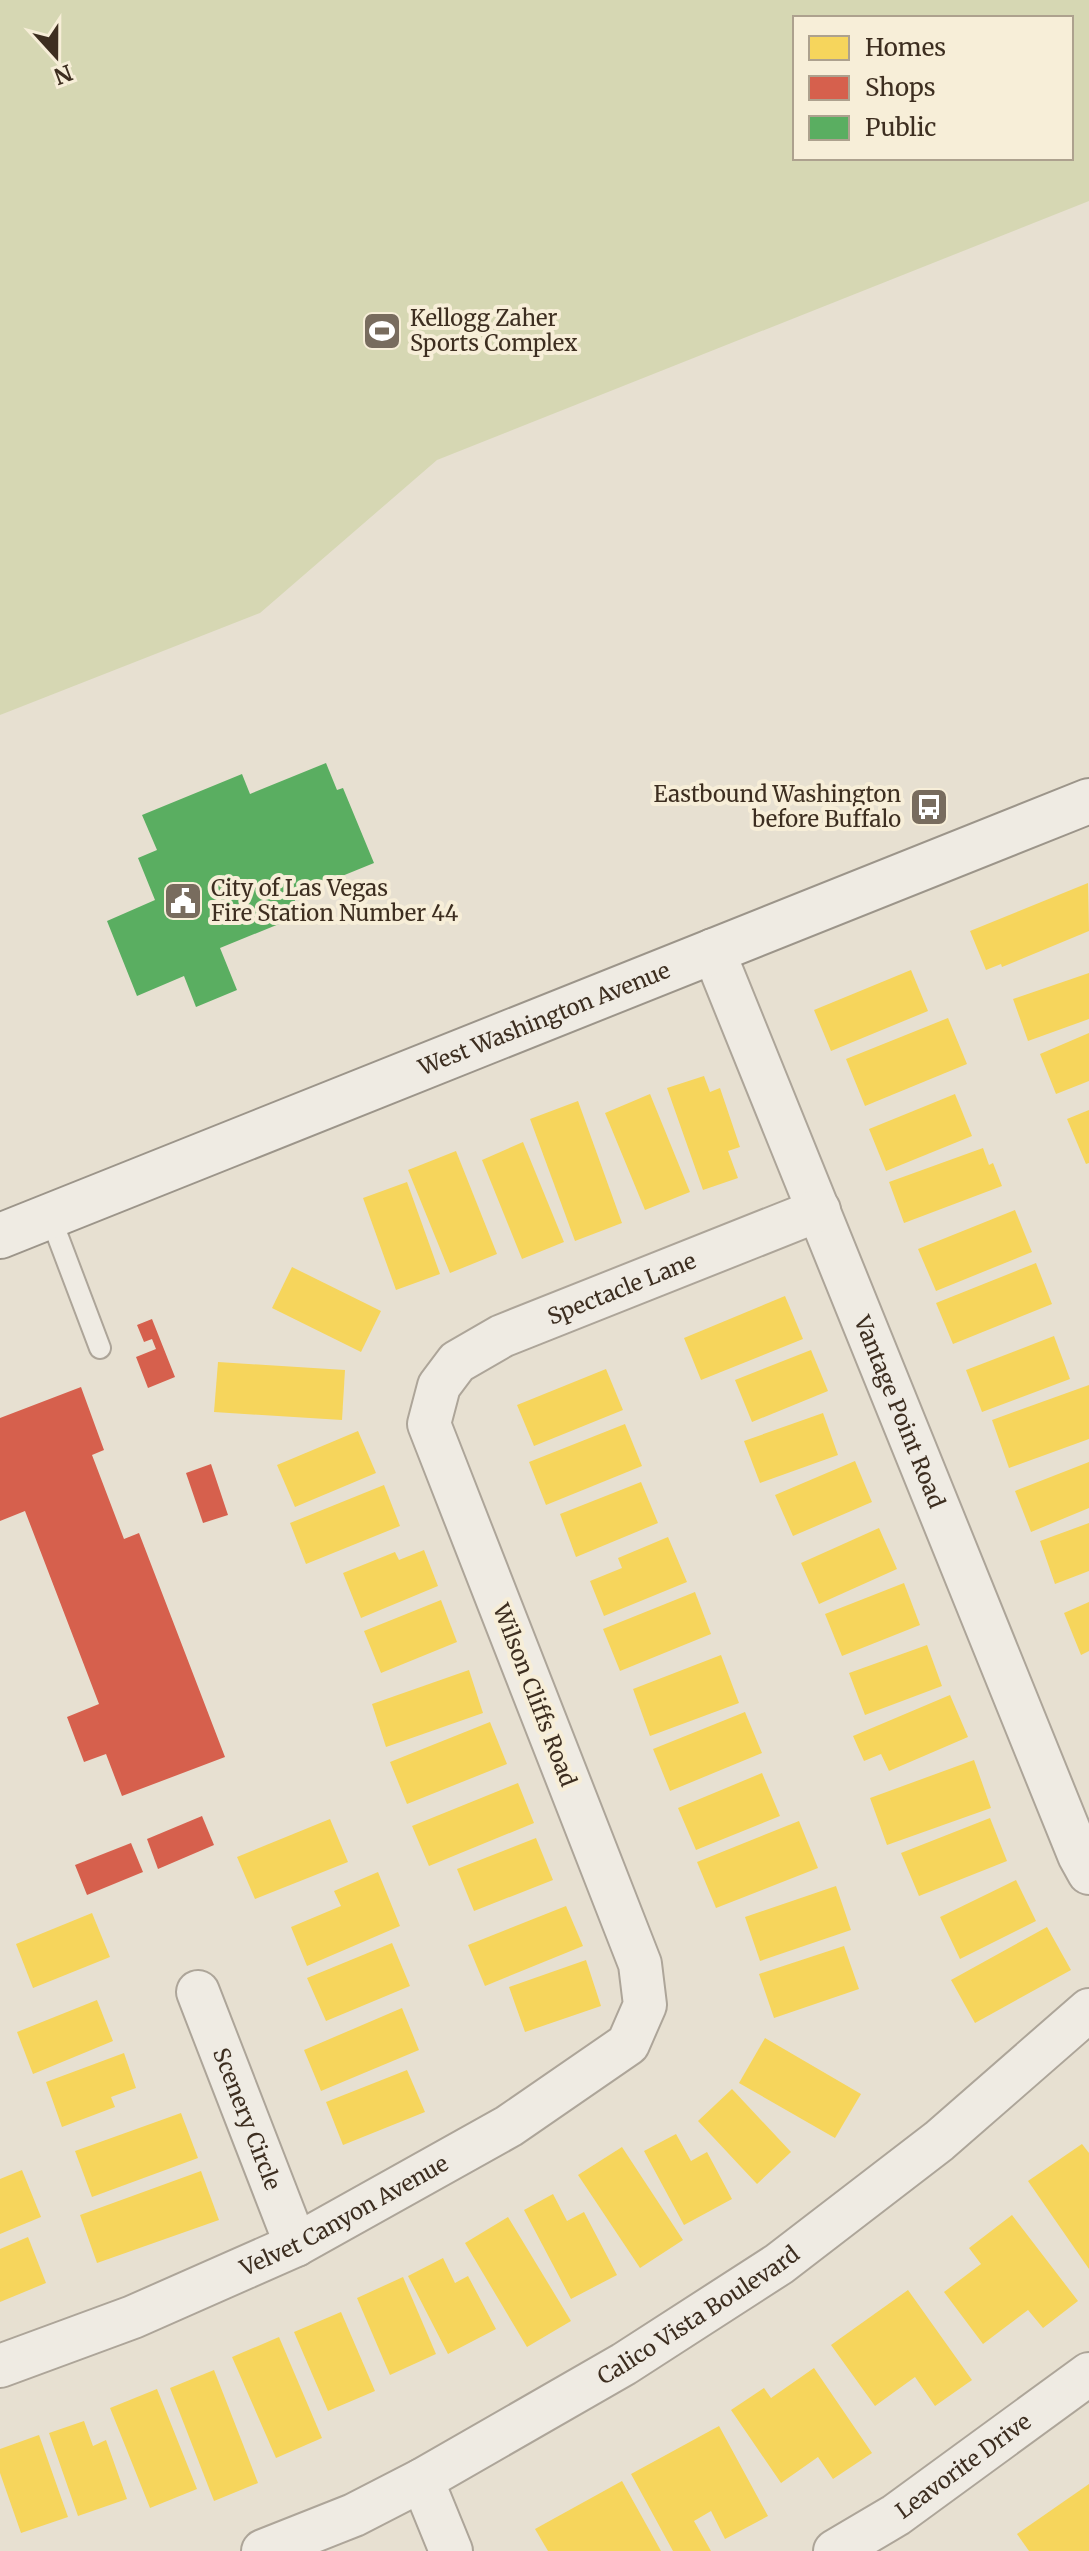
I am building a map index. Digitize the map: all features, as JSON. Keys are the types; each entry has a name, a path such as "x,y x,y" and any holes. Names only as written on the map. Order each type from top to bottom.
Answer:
{"main road":[{"name":"West Washington Avenue","path":"0,1236 1089,801"}],"street":[{"name":"Vantage Point Road","path":"713,950 1079,1855 1089,1873"},
{"name":"Spectacle Lane","path":"439,1386 457,1362 502,1336 819,1210"},
{"name":"Wilson Cliffs Road","path":"439,1386 429,1424 640,1964 645,2005"},
{"name":"Scenery Circle","path":"198,1992 296,2245"},
{"name":"Velvet Canyon Avenue","path":"0,2366 133,2317 296,2245 523,2117 628,2044 645,2005"},
{"name":"Calico Vista Boulevard","path":"263,2551 354,2515 422,2480 624,2364 779,2264 939,2141 1089,2010"},
{"name":"Leavorite Drive","path":"835,2551 896,2515 1089,2374"},
{"path":"422,2480 451,2551"}],"lane":[{"path":"50,1216 100,1348"}],"green space":[{"name":"Kellogg Zaher Sports Complex","path":"0,0 1089,0 1089,201 437,460 260,613 0,715"}],"building: Homes":[{"path":"1088,883 1089,931 1002,967 1001,964 986,970 970,931"},
{"path":"911,970 928,1011 831,1051 814,1010"},
{"path":"1089,973 1089,1019 1028,1041 1013,999"},
{"path":"948,1018 967,1064 865,1106 846,1059"},
{"path":"1089,1033 1089,1081 1056,1094 1040,1054"},
{"path":"704,1076 710,1092 720,1088 740,1147 728,1151 738,1178 703,1190 667,1088"},
{"path":"650,1094 690,1192 645,1210 605,1113"},
{"path":"955,1094 972,1136 886,1171 869,1129"},
{"path":"578,1101 622,1223 575,1241 530,1119"},
{"path":"1089,1110 1089,1163 1086,1164 1067,1119"},
{"path":"523,1142 564,1242 522,1259 482,1160"},
{"path":"983,1148 1002,1186 904,1223 889,1182"},
{"path":"456,1151 497,1254 450,1273 408,1170"},
{"path":"407,1182 440,1274 396,1290 363,1198"},
{"path":"1015,1210 1032,1252 936,1291 918,1249"},
{"path":"1036,1263 1052,1304 953,1344 936,1303"},
{"path":"292,1267 381,1311 361,1352 272,1308"},
{"path":"785,1296 803,1339 701,1380 684,1338"},
{"path":"1054,1336 1070,1379 982,1412 966,1370"},
{"path":"811,1350 828,1391 752,1422 735,1380"},
{"path":"218,1362 345,1370 342,1420 214,1412"},
{"path":"606,1369 623,1410 534,1446 517,1405"},
{"path":"1089,1385 1089,1439 1009,1468 992,1420"},
{"path":"823,1413 838,1455 760,1483 744,1441"},
{"path":"625,1424 642,1466 546,1505 529,1462"},
{"path":"358,1431 376,1473 295,1507 277,1465"},
{"path":"855,1461 872,1502 793,1536 775,1495"},
{"path":"1089,1462 1089,1508 1031,1532 1015,1491"},
{"path":"641,1482 658,1523 576,1557 560,1514"},
{"path":"384,1485 400,1526 306,1564 290,1523"},
{"path":"1089,1523 1089,1571 1055,1584 1040,1541"},
{"path":"879,1528 897,1569 819,1604 801,1563"},
{"path":"668,1537 687,1582 604,1616 590,1581 622,1568 618,1558"},
{"path":"424,1550 438,1586 361,1618 343,1573 395,1552 399,1560"},
{"path":"904,1583 920,1625 842,1656 825,1614"},
{"path":"695,1592 711,1634 620,1671 603,1629"},
{"path":"441,1600 457,1642 381,1673 364,1631"},
{"path":"1089,1602 1089,1651 1081,1655 1064,1613"},
{"path":"927,1645 942,1686 865,1715 849,1673"},
{"path":"721,1655 739,1703 650,1736 633,1689"},
{"path":"469,1670 483,1713 386,1747 372,1704"},
{"path":"950,1695 968,1737 889,1771 881,1754 864,1761 853,1736"},
{"path":"745,1712 762,1753 670,1791 653,1749"},
{"path":"490,1722 507,1764 407,1804 390,1762"},
{"path":"974,1760 991,1808 887,1845 870,1798"},
{"path":"762,1773 780,1816 696,1850 678,1808"},
{"path":"518,1783 534,1823 429,1866 412,1826"},
{"path":"990,1818 1007,1861 919,1896 901,1853"},
{"path":"330,1819 348,1862 255,1899 237,1857"},
{"path":"799,1821 818,1868 716,1908 697,1862"},
{"path":"536,1838 553,1880 474,1911 457,1869"},
{"path":"378,1872 400,1926 307,1966 291,1927 341,1906 334,1891"},
{"path":"1016,1880 1036,1921 960,1959 940,1917"},
{"path":"836,1886 851,1930 760,1961 745,1917"},
{"path":"566,1906 583,1946 485,1986 468,1945"},
{"path":"92,1913 110,1957 33,1988 16,1944"},
{"path":"1047,1927 1071,1970 975,2023 951,1980"},
{"path":"392,1943 410,1986 326,2021 307,1978"},
{"path":"844,1946 859,1989 774,2018 759,1974"},
{"path":"586,1960 601,2006 525,2032 509,1987"},
{"path":"97,2000 113,2041 33,2074 17,2032"},
{"path":"402,2008 419,2050 321,2091 304,2050"},
{"path":"765,2038 861,2094 835,2138 739,2083"},
{"path":"124,2053 136,2088 111,2097 115,2107 62,2127 46,2082"},
{"path":"407,2070 425,2112 343,2145 326,2102"},
{"path":"732,2089 791,2152 757,2184 698,2121"},
{"path":"181,2113 198,2158 92,2197 75,2151"},
{"path":"676,2134 691,2161 707,2152 732,2199 684,2225 644,2151"},
{"path":"1082,2144 1089,2153 1089,2269 1028,2181"},
{"path":"622,2147 683,2240 640,2268 578,2175"},
{"path":"22,2170 41,2217 0,2234 0,2179"},
{"path":"201,2171 219,2220 97,2263 80,2215"},
{"path":"553,2194 567,2221 584,2212 617,2275 571,2299 524,2210"},
{"path":"1012,2215 1078,2301 1043,2328 1028,2310 983,2344 944,2292 981,2264 969,2248"},
{"path":"508,2217 571,2321 527,2347 465,2243"},
{"path":"28,2237 46,2283 0,2302 0,2249"},
{"path":"443,2258 455,2283 468,2276 496,2329 448,2354 408,2276"},
{"path":"403,2277 436,2354 390,2375 357,2298"},
{"path":"908,2290 972,2380 935,2406 915,2377 875,2406 831,2345"},
{"path":"341,2312 375,2391 328,2411 294,2332"},
{"path":"279,2337 322,2438 276,2458 232,2357"},
{"path":"814,2368 872,2453 833,2479 818,2457 781,2483 731,2410 764,2388 771,2398"},
{"path":"214,2370 258,2483 214,2501 170,2388"},
{"path":"157,2389 197,2489 150,2508 110,2408"},
{"path":"84,2421 93,2446 106,2440 127,2499 78,2516 49,2433"},
{"path":"719,2426 768,2516 725,2539 711,2511 694,2521 711,2551 673,2551 631,2474"},
{"path":"39,2435 68,2517 21,2533 0,2473 0,2449"},
{"path":"622,2481 661,2551 548,2551 535,2529"},
{"path":"1089,2484 1089,2551 1029,2551 1017,2534"}],"building: Shops":[{"path":"152,1319 175,1377 148,1388 136,1357 156,1349 152,1339 144,1342 137,1325"},
{"path":"81,1387 104,1450 92,1455 124,1539 139,1533 225,1757 122,1796 106,1754 84,1762 67,1717 99,1704 25,1511 0,1521 0,1418"},
{"path":"211,1464 228,1515 203,1523 186,1473"},
{"path":"202,1816 214,1845 158,1869 147,1839"},
{"path":"131,1843 143,1872 87,1895 75,1865"}],"building: Public":[{"path":"326,763 337,790 343,788 374,863 293,896 301,915 220,948 237,990 196,1007 184,976 137,996 107,921 155,900 138,858 157,850 142,815 242,774 250,794"}],"place":[{"name":"Kellogg Zaher Sports Complex","path":"382,331"},
{"name":"Eastbound Washington before Buffalo","path":"929,807"},
{"name":"City of Las Vegas Fire Station Number 44","path":"183,901"}]}
